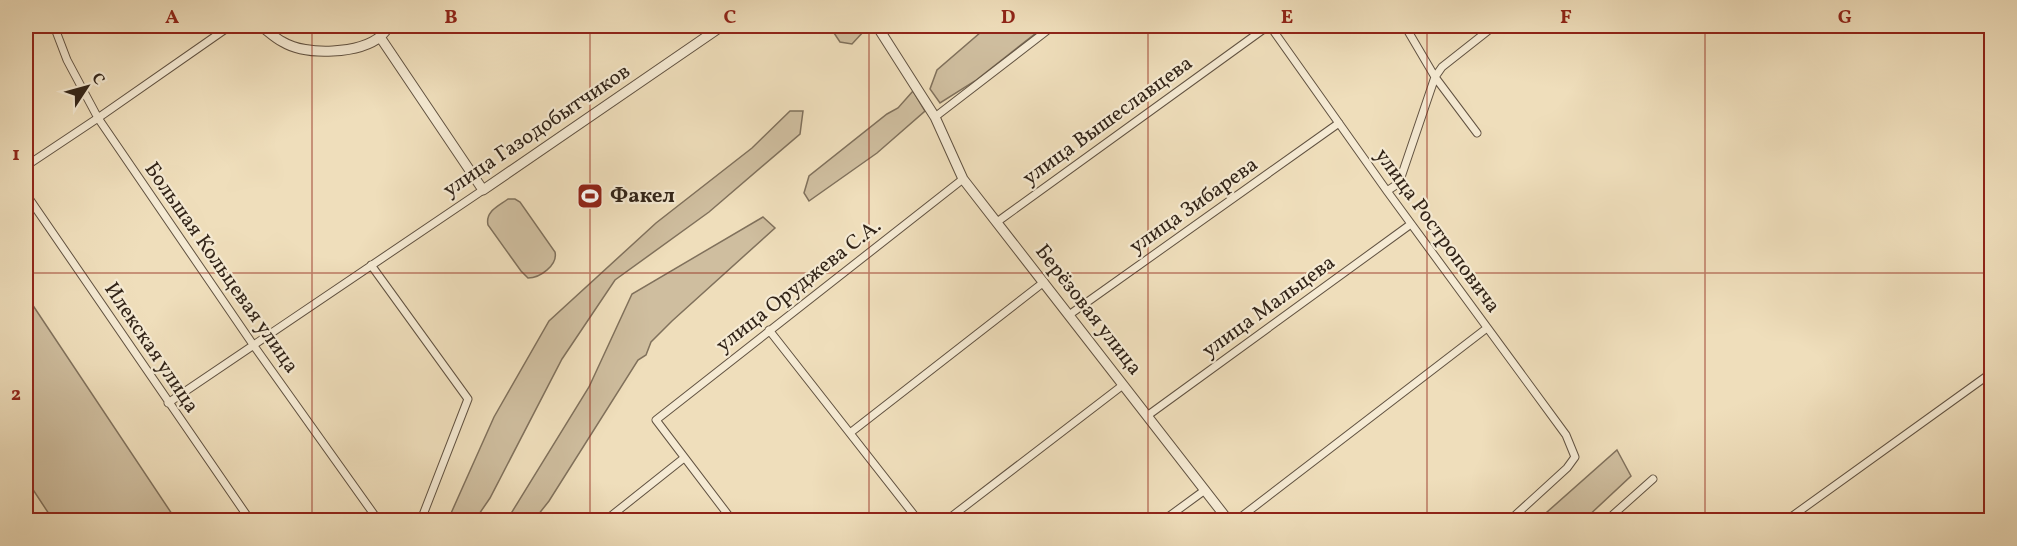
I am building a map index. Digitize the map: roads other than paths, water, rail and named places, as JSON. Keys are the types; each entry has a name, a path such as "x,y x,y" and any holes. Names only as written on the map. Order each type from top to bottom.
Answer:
{"street":[{"name":"Большая Кольцевая улица","path":"54,26 67,60 98,118 254,346 378,520"},
{"path":"26,166 230,26"},
{"path":"261,26 284,43 308,51 337,51 356,48 380,37 390,26"},
{"name":"улица Газодобытчиков","path":"168,403 483,190 711,29 722,26"},
{"name":"Берёзовая улица","path":"877,26 934,114 963,179 1228,520"},
{"path":"934,114 1053,26"},
{"name":"улица Ростроповича","path":"1269,26 1566,435 1575,457 1567,468 1510,520"},
{"name":"улица Вышеславцева","path":"997,222 1269,26"},
{"path":"1405,26 1435,77 1477,133"},
{"path":"1387,191 1399,183 1435,77 1442,67 1494,26"},
{"path":"380,37 483,190"},
{"name":"улица Зибарева","path":"1069,315 1339,123"},
{"name":"улица Оруджева С.А.","path":"684,458 656,420 963,179"},
{"name":"Илекская улица","path":"26,194 250,520"},
{"name":"улица Мальцева","path":"1147,416 1411,224"},
{"path":"371,265 468,399 421,520"},
{"path":"850,433 1044,282"},
{"path":"1237,520 1487,328"},
{"path":"769,330 918,520"},
{"path":"1786,520 1987,376"},
{"path":"947,520 1123,385"},
{"path":"606,520 684,458 732,520"},
{"path":"1607,520 1653,479"},
{"path":"1164,520 1204,490"}],"place":[{"name":"Факел","path":"590,196"}]}
